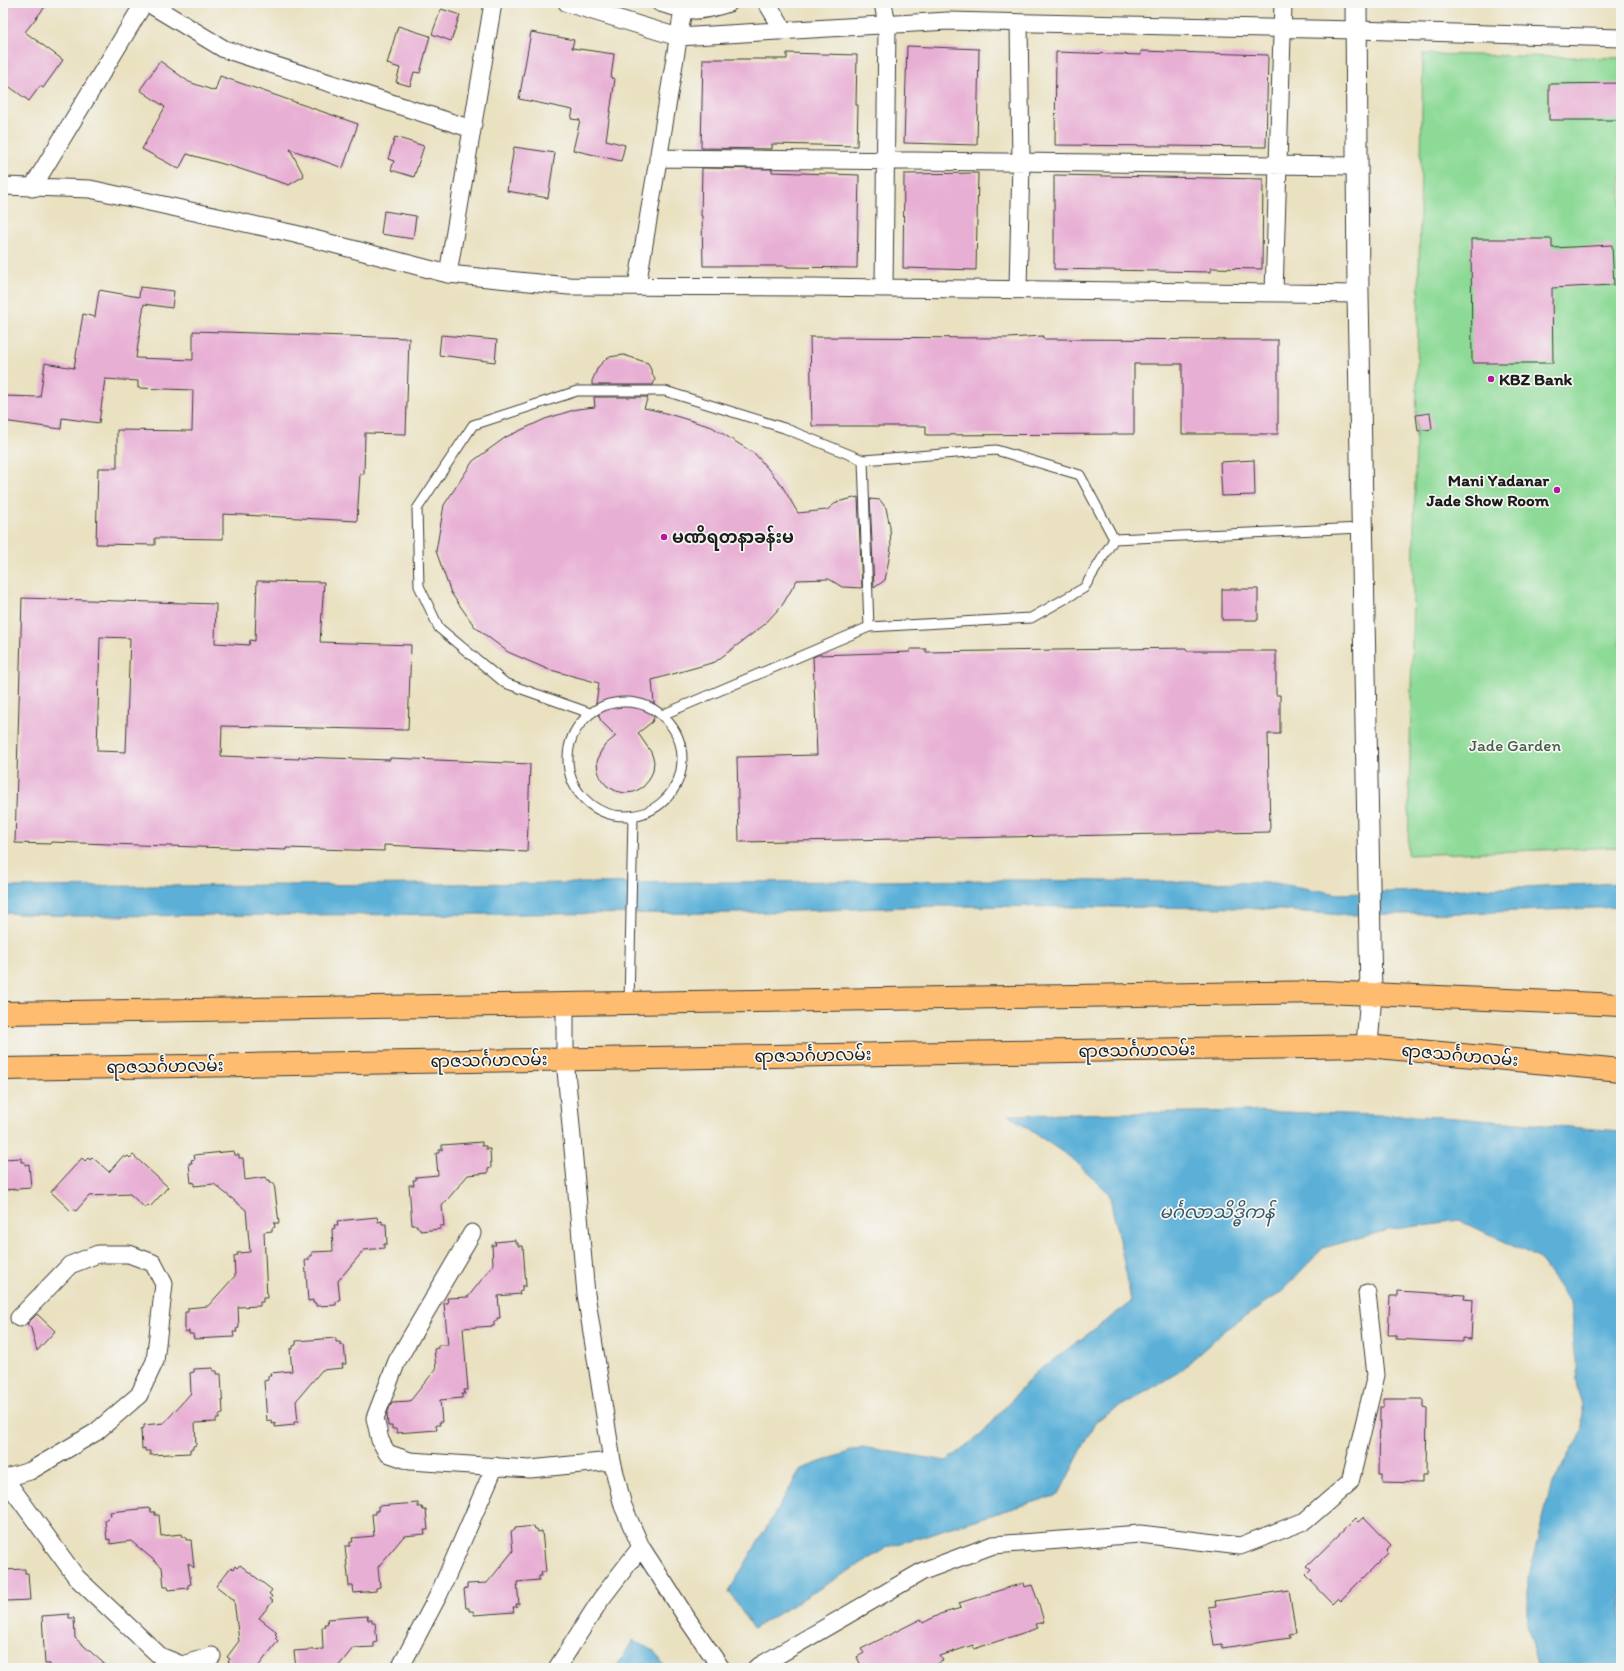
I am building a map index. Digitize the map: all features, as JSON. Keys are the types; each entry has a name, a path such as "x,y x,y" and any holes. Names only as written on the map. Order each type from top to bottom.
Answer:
{"main road":[{"path":"3,1013 1324,992 1621,1005"},
{"name":"ရာဇသင်္ဂဟလမ်း","path":"3,1069 1367,1046 1621,1070"}],"street":[{"path":"32,188 144,3"},
{"path":"148,3 224,48 472,129"},
{"path":"448,274 493,3"},
{"path":"567,3 678,37 948,21 1283,28 1621,38"},
{"path":"660,3 683,10 708,10 728,3"},
{"path":"767,3 784,31"},
{"path":"883,3 887,25 884,288"},
{"path":"1274,293 1277,165 1284,3"},
{"path":"1356,3 1358,294 1371,994 1367,1046"},
{"path":"637,286 683,10"},
{"path":"1018,289 1021,162 1019,23"},
{"path":"658,158 1357,166"},
{"path":"3,186 90,189 295,234 448,274 569,286 1018,289 1358,294"},
{"path":"565,1004 565,1059 586,1294 612,1461 623,1506 641,1548 721,1668"},
{"path":"472,1233 397,1361 375,1418 380,1440 387,1453 410,1461 530,1469 612,1461"},
{"path":"19,1318 70,1265 98,1254 129,1254 153,1263 164,1284 155,1361 139,1394 96,1432 30,1470 4,1479 77,1578 160,1656 182,1665 212,1656"},
{"path":"756,1668 923,1571 993,1545 1140,1534 1240,1546 1305,1521 1350,1482 1376,1375 1367,1293"},
{"path":"400,1668 438,1594 495,1466"},
{"path":"557,1668 601,1599 641,1548"}],"lane":[{"path":"590,713 505,683 439,628 419,586 417,510 473,425 577,391 665,391 784,428 864,460 996,450 1080,474 1114,538"},
{"path":"864,460 869,627"},
{"path":"1114,538 1362,528"},
{"path":"662,715 869,627 1031,618 1084,588 1114,538"},
{"path":"627,702 645,706 662,715 671,725 677,736 682,755 680,774 676,786 669,797 659,806 634,817 610,815 598,811 583,798 572,783 568,770 569,745 581,722 590,713 602,706 614,703 627,702"},
{"path":"629,1003 634,817"}],"green space":[{"name":"Jade Garden","path":"1423,54 1621,58 1621,847 1408,855"}],"water":[{"path":"1011,880 1275,883 1339,894 1621,883 1621,907 1467,913 1342,915 1257,908 937,906 740,913 72,916 3,913 3,887"},
{"name":"မင်္ဂလာသိဒ္ဓိကန်","path":"1248,1111 1442,1117 1621,1131 1621,1668 1538,1668 1528,1630 1528,1579 1552,1483 1583,1429 1570,1303 1537,1257 1459,1220 1388,1230 1323,1248 1280,1293 1224,1331 1179,1372 1096,1421 1059,1494 888,1547 753,1629 729,1591 801,1469 862,1447 947,1461 982,1434 1034,1374 1131,1302 1109,1193 1074,1160 1008,1115"},
{"path":"633,1640 654,1651 666,1668 616,1668"}],"building":[{"path":"3,3 48,3 25,32 63,60 43,88 40,86 29,101 3,82"},
{"path":"441,9 460,15 451,41 432,34"},
{"path":"398,26 430,36 420,73 414,72 410,86 396,82 400,68 387,64"},
{"path":"531,32 574,40 572,48 614,54 611,78 615,79 606,140 625,145 621,161 573,150 580,120 571,119 573,110 519,99"},
{"path":"907,46 979,49 977,145 904,143"},
{"path":"1141,51 1268,55 1266,147 1055,145 1056,52 1141,55"},
{"path":"787,53 857,55 857,146 772,144 772,149 701,148 703,59 787,59"},
{"path":"160,61 189,82 215,91 220,76 358,124 343,168 290,149 304,176 289,185 234,167 187,154 179,169 142,149 165,107 140,90"},
{"path":"1621,83 1621,120 1549,120 1549,84"},
{"path":"395,137 424,146 414,177 391,170 394,161 388,159"},
{"path":"514,147 555,153 548,198 507,191"},
{"path":"702,168 772,169 772,172 859,175 857,268 703,266 701,216"},
{"path":"978,173 976,270 903,268 904,174"},
{"path":"1054,175 1263,179 1262,269 1211,268 1211,272 1054,269"},
{"path":"384,211 416,216 413,239 381,234"},
{"path":"1471,239 1552,239 1552,248 1612,245 1614,285 1552,288 1553,363 1472,363"},
{"path":"140,287 174,291 172,308 144,304 136,358 193,360 193,331 409,338 406,434 365,433 364,474 360,474 357,521 223,514 223,539 155,538 155,545 96,544 98,468 117,468 117,430 192,431 193,390 138,388 138,381 105,379 99,423 62,418 61,429 3,421 3,396 40,397 45,363 74,368 83,314 95,317 99,290 139,297"},
{"path":"441,335 497,340 495,362 439,355"},
{"path":"1043,336 1043,339 1278,340 1278,434 1182,434 1182,364 1134,364 1134,434 926,435 926,426 812,426 810,337 1008,338"},
{"path":"624,355 648,363 655,380 653,385 592,385 592,381 598,367 608,357"},
{"name":"မဏိရတနာခန်းမ","path":"594,397 648,397 644,408 712,427 755,454 781,484 798,513 827,510 837,502 858,497 862,588 842,587 829,579 797,580 783,604 764,625 715,662 652,680 655,714 652,722 638,733 651,752 654,761 653,771 649,780 643,787 634,792 625,793 616,791 607,786 601,779 598,771 597,762 600,753 605,745 616,736 601,721 598,714 596,703 599,683 547,669 508,652 475,627 451,593 436,551 444,505 473,461 506,437 545,419 577,409 595,407"},
{"path":"1430,413 1432,429 1418,431 1416,415"},
{"path":"1254,460 1255,495 1222,496 1220,462"},
{"path":"870,499 880,500 886,508 890,527 891,548 885,580 874,588"},
{"path":"257,581 324,582 320,642 411,645 408,730 222,726 221,756 299,759 299,757 390,760 390,758 530,764 527,852 384,845 384,851 286,848 286,850 51,842 51,844 15,843 22,598 216,604 215,643 249,645 250,640 255,641","holes":["100,637 130,638 126,752 97,751"]},
{"path":"1222,589 1258,589 1258,620 1222,620"},
{"path":"1186,648 1187,651 1276,651 1276,695 1280,695 1280,734 1268,734 1270,832 739,842 737,757 817,755 813,657 818,655 910,652 910,649 926,649 926,652"},
{"path":"482,1142 482,1146 486,1146 486,1149 490,1149 491,1168 488,1169 488,1173 468,1175 442,1206 444,1226 440,1226 440,1229 420,1231 420,1228 417,1228 417,1225 412,1225 409,1185 414,1185 413,1180 416,1180 416,1177 438,1175 436,1153 439,1153 439,1150 442,1150 442,1145"},
{"path":"234,1151 235,1155 239,1155 239,1158 243,1158 245,1180 266,1177 267,1180 270,1180 270,1183 274,1183 279,1223 274,1223 275,1227 272,1228 272,1231 264,1232 267,1298 263,1298 263,1302 260,1302 260,1306 238,1307 239,1328 236,1329 237,1332 233,1332 234,1337 194,1339 193,1334 189,1334 189,1331 185,1332 185,1312 188,1312 188,1308 208,1306 235,1276 234,1256 238,1255 237,1253 250,1252 246,1210 214,1184 194,1186 194,1182 191,1183 189,1163 192,1163 191,1160 195,1159 194,1155"},
{"path":"133,1155 168,1187 150,1207 148,1205 145,1208 130,1194 89,1196 76,1211 73,1209 71,1211 51,1192 82,1158 85,1161 88,1158 90,1160 92,1157 109,1172 123,1156 125,1158 128,1156 130,1158"},
{"path":"21,1158 21,1162 25,1162 25,1165 29,1164 31,1188 3,1190 3,1159"},
{"path":"377,1217 378,1222 382,1221 382,1224 386,1224 387,1244 384,1244 384,1248 364,1250 338,1281 340,1301 336,1302 336,1305 316,1306 316,1303 313,1303 313,1300 308,1301 305,1260 309,1260 309,1256 312,1256 312,1252 333,1251 332,1229 335,1228 334,1225 338,1225 337,1221"},
{"path":"515,1240 515,1243 518,1243 518,1246 523,1246 526,1286 522,1286 522,1290 519,1291 520,1294 498,1296 500,1318 497,1318 497,1321 494,1321 494,1326 463,1328 468,1390 464,1390 465,1394 462,1394 462,1398 440,1400 442,1422 439,1422 440,1425 436,1425 437,1430 397,1433 396,1429 392,1429 392,1426 388,1426 387,1414 392,1402 410,1401 436,1369 434,1349 438,1348 438,1345 448,1345 444,1303 448,1303 447,1298 468,1297 493,1265 492,1245 496,1245 495,1242"},
{"path":"1398,1291 1465,1295 1464,1299 1473,1300 1471,1339 1463,1338 1463,1342 1435,1341 1396,1339 1396,1335 1388,1335 1390,1296 1398,1296"},
{"path":"37,1314 55,1331 37,1351 31,1328 27,1324"},
{"path":"336,1338 336,1342 340,1342 341,1345 344,1345 346,1364 342,1364 343,1368 322,1370 296,1401 298,1422 294,1422 294,1425 275,1427 275,1423 272,1424 271,1420 267,1421 264,1381 268,1380 268,1376 271,1376 270,1373 292,1371 290,1349 293,1349 293,1346 296,1345 296,1341"},
{"path":"213,1368 213,1371 217,1371 217,1374 221,1374 223,1414 219,1415 219,1419 216,1419 216,1422 195,1423 196,1445 193,1446 193,1449 190,1449 190,1453 150,1455 150,1451 145,1451 145,1448 142,1449 141,1429 144,1428 144,1425 164,1423 191,1393 190,1373 194,1372 194,1369"},
{"path":"1384,1399 1423,1399 1423,1407 1427,1408 1426,1475 1422,1475 1422,1483 1383,1482 1383,1474 1379,1474 1380,1407 1384,1407"},
{"path":"418,1503 418,1507 422,1507 423,1510 426,1510 428,1530 424,1530 425,1534 404,1536 378,1567 380,1587 376,1588 376,1591 354,1593 353,1586 349,1586 345,1546 350,1546 350,1542 353,1542 352,1538 374,1536 372,1514 375,1514 375,1511 378,1511 378,1506"},
{"path":"150,1508 151,1512 155,1512 155,1515 159,1515 161,1536 182,1534 183,1537 186,1537 186,1540 191,1540 194,1568 188,1563 191,1584 188,1585 188,1588 169,1590 168,1587 164,1587 162,1567 131,1541 110,1544 110,1539 107,1540 105,1520 108,1520 108,1517 111,1516 110,1512"},
{"path":"1364,1517 1391,1545 1386,1550 1388,1553 1341,1600 1338,1597 1332,1603 1305,1575 1311,1569 1307,1566 1355,1519 1358,1522"},
{"path":"534,1526 538,1532 542,1531 546,1572 541,1572 542,1576 539,1576 539,1580 517,1582 519,1604 516,1604 517,1607 513,1607 514,1612 474,1615 473,1611 469,1611 469,1608 466,1608 464,1589 467,1588 467,1584 487,1583 513,1551 511,1531 515,1530 515,1528"},
{"path":"240,1565 272,1590 269,1594 272,1596 270,1599 273,1601 259,1618 277,1632 275,1634 277,1636 275,1638 278,1641 257,1668 236,1668 228,1662 230,1659 227,1657 239,1641 234,1600 216,1586 231,1567 233,1569 235,1566 237,1568"},
{"path":"25,1569 25,1573 28,1573 30,1600 6,1601 6,1597 3,1597 3,1570"},
{"path":"1023,1583 1024,1587 1032,1585 1038,1601 1044,1622 1036,1624 1038,1628 974,1649 973,1645 940,1656 943,1661 929,1668 862,1668 857,1657 864,1653 861,1649 921,1619 923,1623 940,1614 961,1608 959,1603"},
{"path":"1289,1590 1296,1633 1288,1634 1289,1638 1222,1648 1222,1644 1214,1645 1208,1607 1216,1606 1215,1601"},
{"path":"69,1614 69,1618 74,1618 75,1638 109,1668 53,1668 50,1667 50,1664 45,1664 42,1616"},
{"path":"367,1616 368,1620 372,1620 372,1623 375,1623 377,1642 374,1643 374,1647 353,1648 337,1668 296,1668 294,1651 323,1649 322,1627 325,1627 324,1624 328,1624 327,1619"}],"place":[{"name":"KBZ Bank","path":"1491,379"},
{"name":"Mani Yadanar Jade Show Room","path":"1557,490"},
{"name":"မဏိရတနာခန်းမ","path":"664,537"}]}
